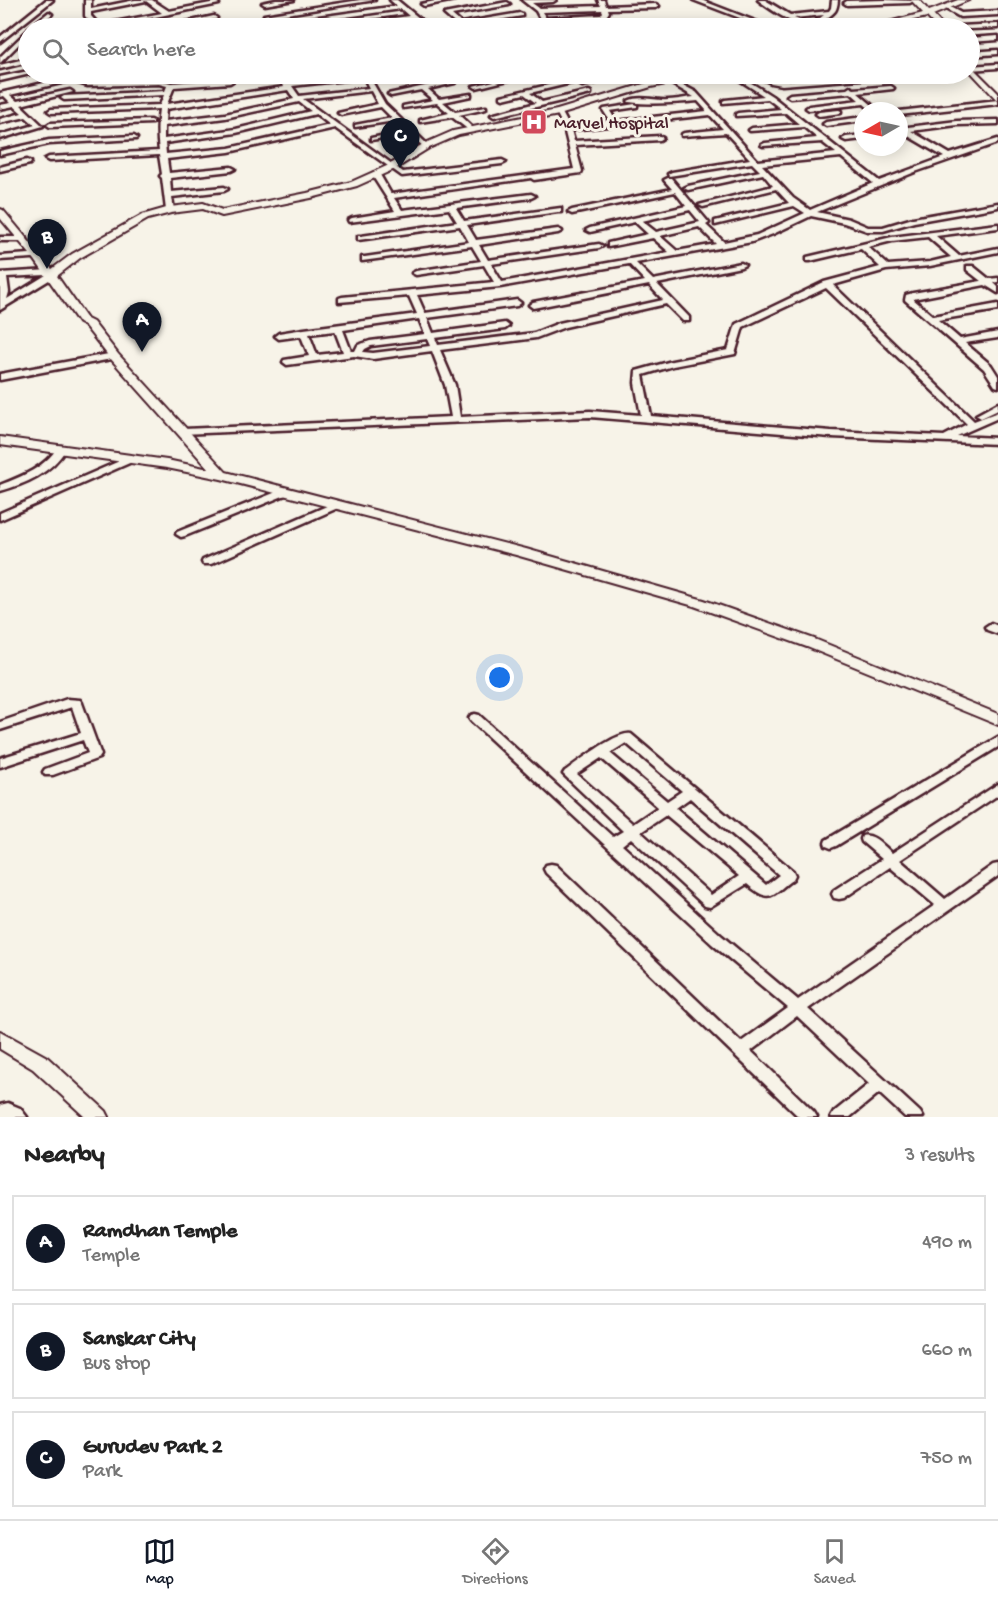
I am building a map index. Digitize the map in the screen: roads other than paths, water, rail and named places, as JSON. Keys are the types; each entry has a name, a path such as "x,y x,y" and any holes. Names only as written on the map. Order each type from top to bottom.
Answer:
{"street":[{"path":"27,18 50,0"},
{"path":"88,0 89,18"},
{"path":"88,11 146,0 167,13"},
{"path":"159,8 198,0"},
{"path":"265,3 291,0"},
{"path":"267,15 372,0"},
{"path":"393,0 414,17"},
{"path":"424,4 451,0"},
{"path":"526,1 553,0"},
{"path":"587,18 603,17 604,8 601,0"},
{"path":"696,0 744,18"},
{"path":"761,0 788,17 832,12"},
{"path":"825,18 836,6 835,0"},
{"path":"847,3 912,0 927,18"},
{"path":"912,18 965,0"},
{"path":"526,1 538,10 543,18"},
{"path":"143,18 216,4"},
{"path":"451,18 447,14 507,4"},
{"path":"538,10 657,6"},
{"path":"325,18 402,7"},
{"path":"946,7 960,15 998,13"},
{"path":"44,18 49,14"},
{"path":"505,18 520,15"},
{"path":"925,15 929,18"},
{"path":"407,18 414,17"},
{"path":"0,39 18,25"},
{"path":"980,27 998,26"},
{"path":"980,39 998,38"},
{"path":"0,61 17,43"},
{"path":"980,53 998,52"},
{"path":"0,67 18,62"},
{"path":"980,66 998,66"},
{"path":"980,74 998,90"},
{"path":"0,79 18,75"},
{"path":"980,77 998,100"},
{"path":"3,94 42,84"},
{"path":"0,107 72,92 87,84"},
{"path":"96,156 114,84"},
{"path":"166,84 170,89"},
{"path":"64,98 110,96 202,84"},
{"path":"51,111 163,107 300,84"},
{"path":"371,84 382,105 426,146"},
{"path":"392,94 439,84"},
{"path":"476,86 484,84"},
{"path":"503,97 558,84"},
{"path":"582,84 597,101"},
{"path":"2,306 86,250 145,217 170,210 207,206 215,213 222,213 308,196 354,184 392,167 426,146 472,129 559,112 656,84"},
{"path":"678,84 699,99 794,204 810,213 846,221 867,229 883,241"},
{"path":"749,84 770,97 878,183"},
{"path":"845,84 863,102"},
{"path":"287,86 298,99 402,174 502,162"},
{"path":"423,88 472,129"},
{"path":"790,96 891,88"},
{"path":"170,89 160,124 160,142 170,210"},
{"path":"160,124 225,116 298,99 374,89"},
{"path":"525,92 540,104"},
{"path":"494,115 589,93"},
{"path":"0,137 39,127 39,124 3,94"},
{"path":"405,107 469,95"},
{"path":"725,102 770,97"},
{"path":"615,124 606,110 650,100 662,102 699,99"},
{"path":"908,113 998,100"},
{"path":"809,108 854,103"},
{"path":"341,113 382,105"},
{"path":"422,121 484,108"},
{"path":"738,115 787,111"},
{"path":"819,114 854,111"},
{"path":"160,142 236,131 317,112"},
{"path":"390,196 578,171 572,143 559,112"},
{"path":"567,128 712,113"},
{"path":"0,121 28,114"},
{"path":"357,126 395,119"},
{"path":"826,124 854,120"},
{"path":"50,125 151,122"},
{"path":"908,129 952,123 998,122"},
{"path":"752,130 805,125"},
{"path":"50,159 229,150 336,126"},
{"path":"684,135 727,131"},
{"path":"374,139 410,132"},
{"path":"908,134 948,156"},
{"path":"0,145 3,152 43,142 134,138"},
{"path":"572,143 660,138"},
{"path":"846,139 854,138"},
{"path":"765,145 822,140"},
{"path":"342,300 500,285 676,254 772,233 810,213 878,183 948,156 998,141"},
{"path":"702,225 705,222 676,189 670,177 754,162 841,155"},
{"path":"0,169 27,162"},
{"path":"164,176 231,170"},
{"path":"688,188 763,172"},
{"path":"376,175 400,213"},
{"path":"703,205 777,187"},
{"path":"168,195 224,189"},
{"path":"572,212 676,189"},
{"path":"352,220 531,196"},
{"path":"0,202 41,256 83,321 87,322 114,356 151,394 222,475"},
{"path":"718,223 794,204"},
{"path":"452,206 476,242 500,285"},
{"path":"867,229 889,228 913,220 998,206"},
{"path":"590,230 692,207"},
{"path":"361,238 558,210"},
{"path":"1,215 41,256"},
{"path":"636,219 676,254"},
{"path":"702,225 722,245"},
{"path":"611,245 702,225"},
{"path":"810,259 883,241 998,226"},
{"path":"365,258 558,231"},
{"path":"929,234 958,259"},
{"path":"0,239 22,239"},
{"path":"417,273 599,246"},
{"path":"862,246 886,268"},
{"path":"646,417 647,405 639,373 672,363 732,352 739,326 827,284 886,268 958,259 998,250"},
{"path":"0,258 41,256"},
{"path":"631,262 649,283 687,319"},
{"path":"533,305 741,265"},
{"path":"970,268 998,291"},
{"path":"2,306 5,292 2,275 52,272"},
{"path":"998,280 909,297 909,300 958,342 993,366 998,384"},
{"path":"827,284 969,422"},
{"path":"411,293 449,382 456,418"},
{"path":"287,362 358,353 373,356 536,335 562,325 667,301"},
{"path":"279,336 517,303"},
{"path":"932,319 998,307"},
{"path":"358,353 365,345 505,326"},
{"path":"338,327 348,354"},
{"path":"304,332 314,358"},
{"path":"958,342 998,335"},
{"path":"0,377 114,356"},
{"path":"946,439 969,422 998,406"},
{"path":"184,432 456,418 590,414 831,434 998,441"},
{"path":"969,422 998,415"},
{"path":"0,441 131,459 222,475 631,582 701,604 856,660 998,720"},
{"path":"0,488 47,466 57,458 61,449"},
{"path":"0,517 131,459"},
{"path":"181,534 284,492"},
{"path":"207,562 336,505"},
{"path":"0,726 67,703 76,703 94,755 50,772"},
{"path":"475,717 717,940 798,1008 915,1117"},
{"path":"0,763 79,737"},
{"path":"601,752 749,876 766,892 788,875 627,737 601,752 569,774 710,902 749,876"},
{"path":"831,843 998,741"},
{"path":"839,894 998,789"},
{"path":"613,844 692,791"},
{"path":"867,839 945,906"},
{"path":"551,869 809,1117"},
{"path":"740,1051 998,869"},
{"path":"0,1039 39,1063 89,1114"},
{"path":"839,1117 879,1085"},
{"path":"0,1112 8,1109 19,1117"}],"place":[{"name":"Marvel Hospital","path":"534,122"},
{"name":"Gurudev Park 2","path":"400,168"},
{"name":"Sanskar City","path":"47,269"},
{"name":"Ramdhan Temple","path":"142,352"}]}
